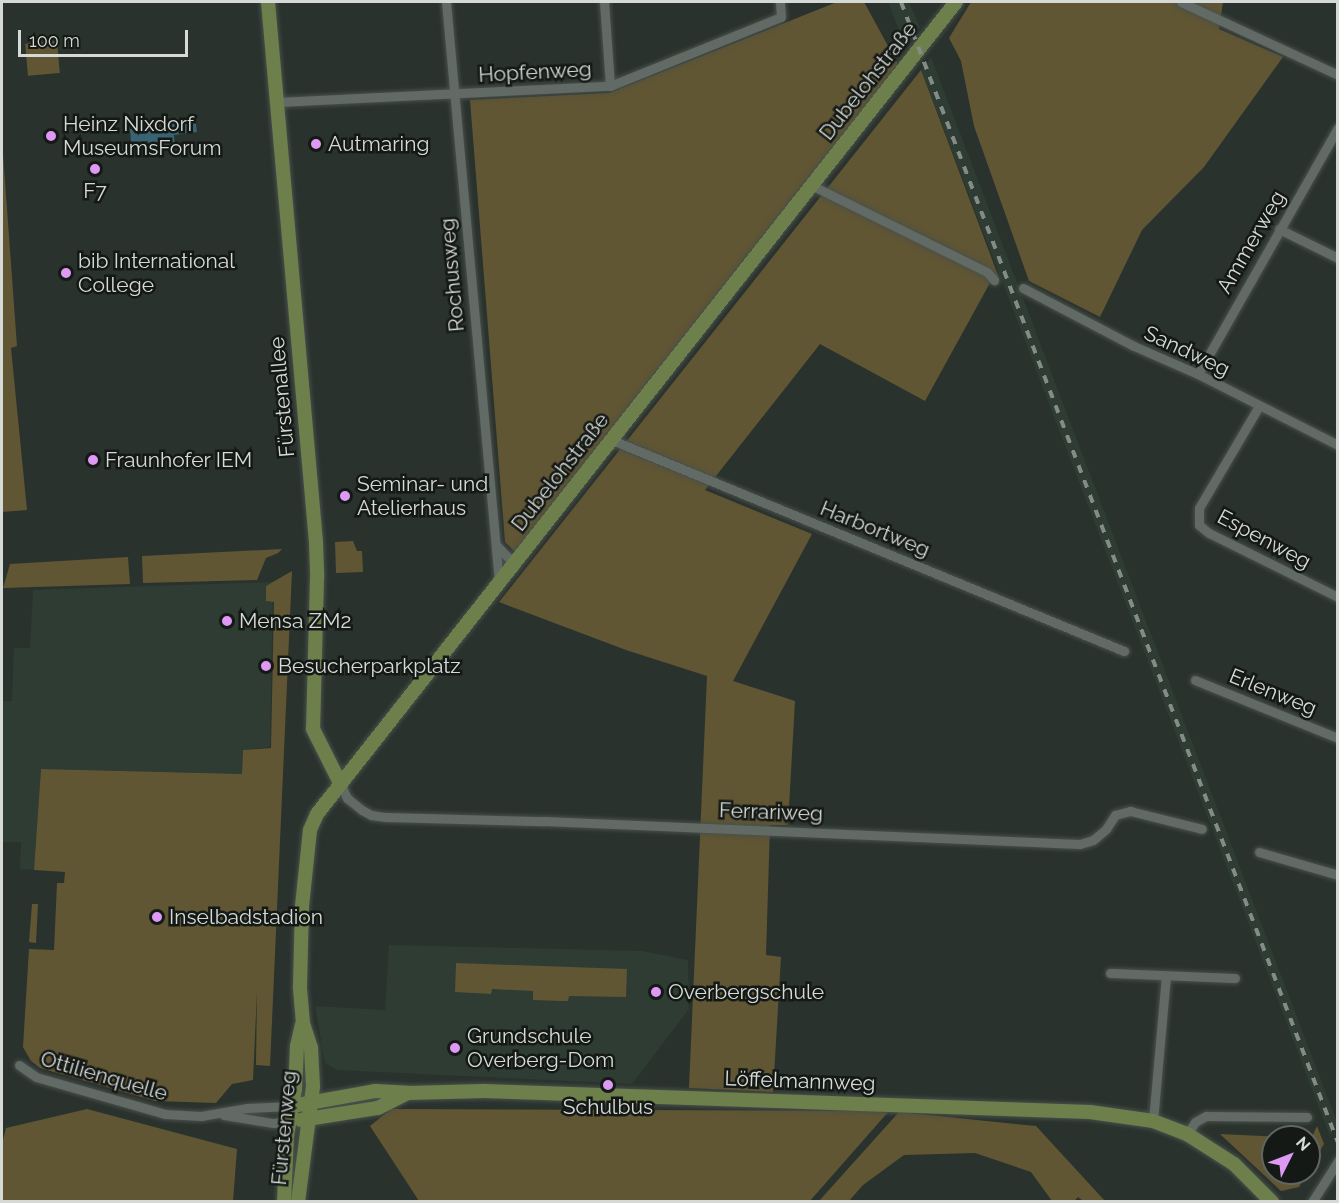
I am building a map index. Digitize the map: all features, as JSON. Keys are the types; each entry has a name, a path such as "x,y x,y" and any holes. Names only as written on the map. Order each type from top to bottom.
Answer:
{"street":[{"name":"Fürstenallee","path":"268,2 316,542 313,729 340,783"},
{"name":"Rochusweg","path":"446,2 499,585"},
{"path":"604,2 610,86"},
{"name":"Hopfenweg","path":"277,102 610,86 781,17 780,2"},
{"name":"Dubelohstraße","path":"340,783 515,565 956,2"},
{"path":"1181,2 1338,75"},
{"name":"Ammerweg","path":"1198,374 1338,128"},
{"path":"813,186 987,272 994,280"},
{"path":"1279,230 1338,258"},
{"name":"Sandweg","path":"1023,288 1134,346 1198,374 1338,445"},
{"name":"Espenweg","path":"1259,406 1199,508 1199,525 1209,533 1338,597"},
{"name":"Harbortweg","path":"612,440 1124,651"},
{"path":"496,544 515,565"},
{"name":"Erlenweg","path":"1195,680 1338,738"},
{"name":"Ferrariweg","path":"340,783 347,798 362,810 371,815 386,817 544,820 1080,844 1093,840 1106,829 1115,815 1130,811 1202,829"},
{"name":"Fürstenweg","path":"298,1202 311,1103 310,1048 303,1023 300,986 301,927 310,831 321,809 340,783"},
{"path":"1259,852 1338,875"},
{"path":"1110,973 1235,978"},
{"path":"1153,1121 1166,976"},
{"name":"Fürstenweg","path":"284,1202 297,1046 303,1023"},
{"name":"Ottilienquelle","path":"19,1065 36,1077 147,1111 184,1116 219,1114 247,1108 292,1106"},
{"name":"Löffelmannweg","path":"292,1106 375,1091 408,1094 484,1091 1102,1114 1153,1121 1206,1143 1234,1164 1272,1202"},
{"name":"Löffelmannweg","path":"290,1121 378,1108 408,1094"},
{"name":"Ottilienquelle","path":"219,1114 273,1123 290,1121"},
{"path":"1187,1134 1195,1122 1206,1116 1306,1117"},
{"path":"1312,1202 1338,1161"}],"shaded area":[{"path":"837,2 864,2 899,66 516,553 505,542 470,100 609,93"},
{"path":"888,2 909,2 920,27 906,48"},
{"path":"971,2 1223,2 1219,29 1283,57 1204,167 1142,230 1100,317 1029,281 974,126 961,61 949,38"},
{"path":"57,41 60,73 28,76 25,44"},
{"path":"931,57 1337,1122 1330,1136 921,70"},
{"path":"921,70 999,278 991,281 925,401 820,344 705,490 812,534 733,681 795,701 788,825 770,825 766,955 781,957 773,1092 689,1088 707,676 626,650 499,602"},
{"path":"2,140 17,346 11,348 27,510 2,512"},
{"path":"353,541 357,551 362,551 363,572 336,573 335,542"},
{"path":"282,549 266,558 257,580 143,583 142,556"},
{"path":"128,557 130,584 3,588 10,564"},
{"name":"Inselbadstadion","path":"292,571 270,1066 256,1065 257,991 253,1080 232,1084 216,1103 155,1101 40,1068 31,1061 23,1047 29,949 54,950 57,883 64,883 65,872 34,870 41,769 242,774 243,750 271,748 274,602 266,601 266,586"},
{"path":"273,582 270,747 243,750 242,774 41,769 34,870 20,869 21,842 2,842 2,701 12,701 14,648 30,648 33,590"},
{"path":"32,904 38,904 36,943 29,942"},
{"name":"Grundschule Overberg-Dom","path":"389,945 642,951 688,960 689,1009 632,1084 337,1070 325,1063 315,1006 385,1010"},
{"path":"456,963 627,969 626,997 569,996 568,1001 562,1001 533,1000 533,991 492,989 491,994 455,992"},
{"path":"87,1109 237,1149 233,1201 2,1201 2,1144 6,1128"},
{"path":"391,1109 889,1111 809,1202 419,1201 370,1126"},
{"path":"899,1112 1036,1126 1105,1201 1083,1201 1078,1197 1074,1201 1052,1201 1031,1172 975,1153 904,1155 863,1185 849,1201 819,1201"},
{"path":"1220,1134 1261,1136 1261,1172"},
{"path":"1275,1185 1300,1185 1299,1187 1281,1191"}],"water":[{"path":"195,117 197,132 174,135 175,147 149,150 148,141 131,142 130,129 171,128 171,119"}],"railway":[{"path":"901,2 1338,1143"}],"place":[{"name":"Heinz Nixdorf MuseumsForum","path":"51,136"},
{"name":"Autmaring","path":"316,144"},
{"name":"F7","path":"95,169"},
{"name":"bib International College","path":"66,273"},
{"name":"Fraunhofer IEM","path":"93,460"},
{"name":"Seminar- und Atelierhaus","path":"345,496"},
{"name":"Mensa ZM2","path":"227,621"},
{"name":"Besucherparkplatz","path":"266,666"},
{"name":"Inselbadstadion","path":"157,917"},
{"name":"Overbergschule","path":"656,992"},
{"name":"Grundschule Overberg-Dom","path":"455,1048"},
{"name":"Schulbus","path":"608,1085"}]}
